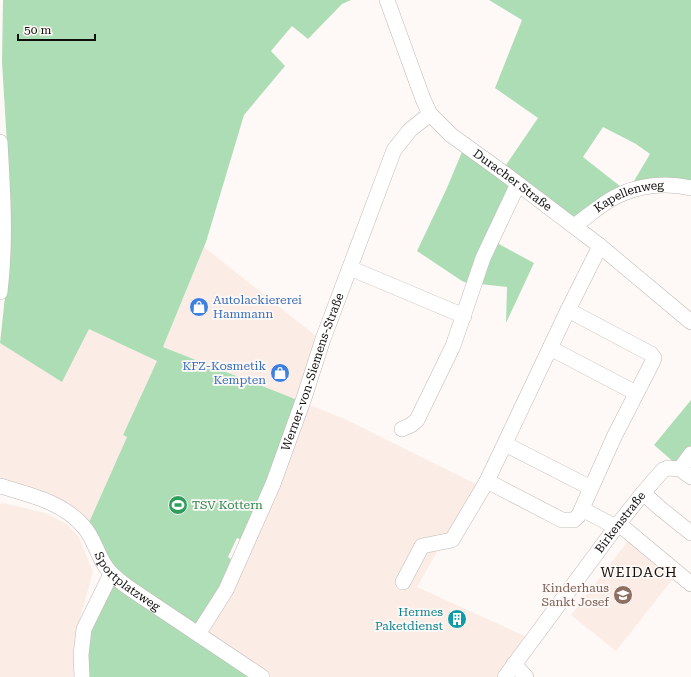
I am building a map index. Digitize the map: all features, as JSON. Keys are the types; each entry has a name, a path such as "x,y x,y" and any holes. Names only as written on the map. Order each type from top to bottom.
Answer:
{"street":[{"name":"Duracher Straße","path":"387,0 423,99 430,114 451,135 600,246 691,322"},
{"name":"Werner-von-Siemens-Straße","path":"198,634 226,590 273,484 304,398 323,339 394,150 410,130 430,114"},
{"path":"0,142 4,210 4,250 0,292"},
{"path":"402,429 411,426 417,420 453,346 483,258 518,184"},
{"name":"Kapellenweg","path":"574,226 614,197 627,192 664,184 691,188"},
{"path":"403,582 422,546 452,540 488,481 568,310 600,246"},
{"path":"350,268 464,316"},
{"path":"488,481 562,520 574,520 582,509 654,358 651,354 568,310"},
{"path":"550,348 636,393"},
{"path":"505,444 591,488"},
{"name":"Birkenstraße","path":"505,677 642,493 663,470 680,471 691,454"},
{"name":"Sportplatzweg","path":"0,486 51,502 66,511 85,528 106,568 111,574 128,588 262,677"},
{"path":"642,493 660,510 691,533"},
{"path":"582,509 618,525 691,584"},
{"path":"82,677 80,655 84,629 111,574"},
{"path":"514,664 526,677"}],"shaded area":[{"path":"204,247 320,339 300,401 163,347"},
{"path":"88,328 157,361 123,435 127,437 87,527 0,481 0,343 4,345"},
{"path":"305,403 347,420 480,486 441,545 417,587 529,638 500,677 268,677 203,634"},
{"path":"3,503 46,513 67,524 79,537 93,572 78,626 76,677 0,677 0,504"},
{"name":"Kinderhaus Sankt Josef","path":"631,537 676,575 616,651 571,615"}],"green space":[{"path":"3,0 351,0 342,4 308,39 292,26 271,51 285,66 244,115 206,242 163,347 300,401 244,541 237,538 228,557 235,562 196,629 113,570 87,527 127,437 123,435 157,361 89,329 62,382 0,343 10,251 11,210 2,62"},
{"path":"489,0 691,0 691,186 640,186 634,181 650,154 636,144 603,127 583,157 625,190 576,221 504,168 538,118 495,88 522,20"},
{"path":"462,152 509,183 510,187 467,283 417,251"},
{"path":"495,242 534,263 506,323 507,287 480,284"},
{"path":"691,400 691,447 676,464 654,445"},
{"path":"114,580 256,677 87,677 89,630"}],"place":[{"name":"Autolackiererei Hammann","path":"199,307"},
{"name":"KFZ-Kosmetik Kempten","path":"280,373"},
{"name":"TSV Kottern","path":"178,505"},
{"name":"Kinderhaus Sankt Josef","path":"623,595"},
{"name":"Hermes Paketdienst","path":"457,619"}],"district":[{"name":"WEIDACH","path":"639,572"}]}
